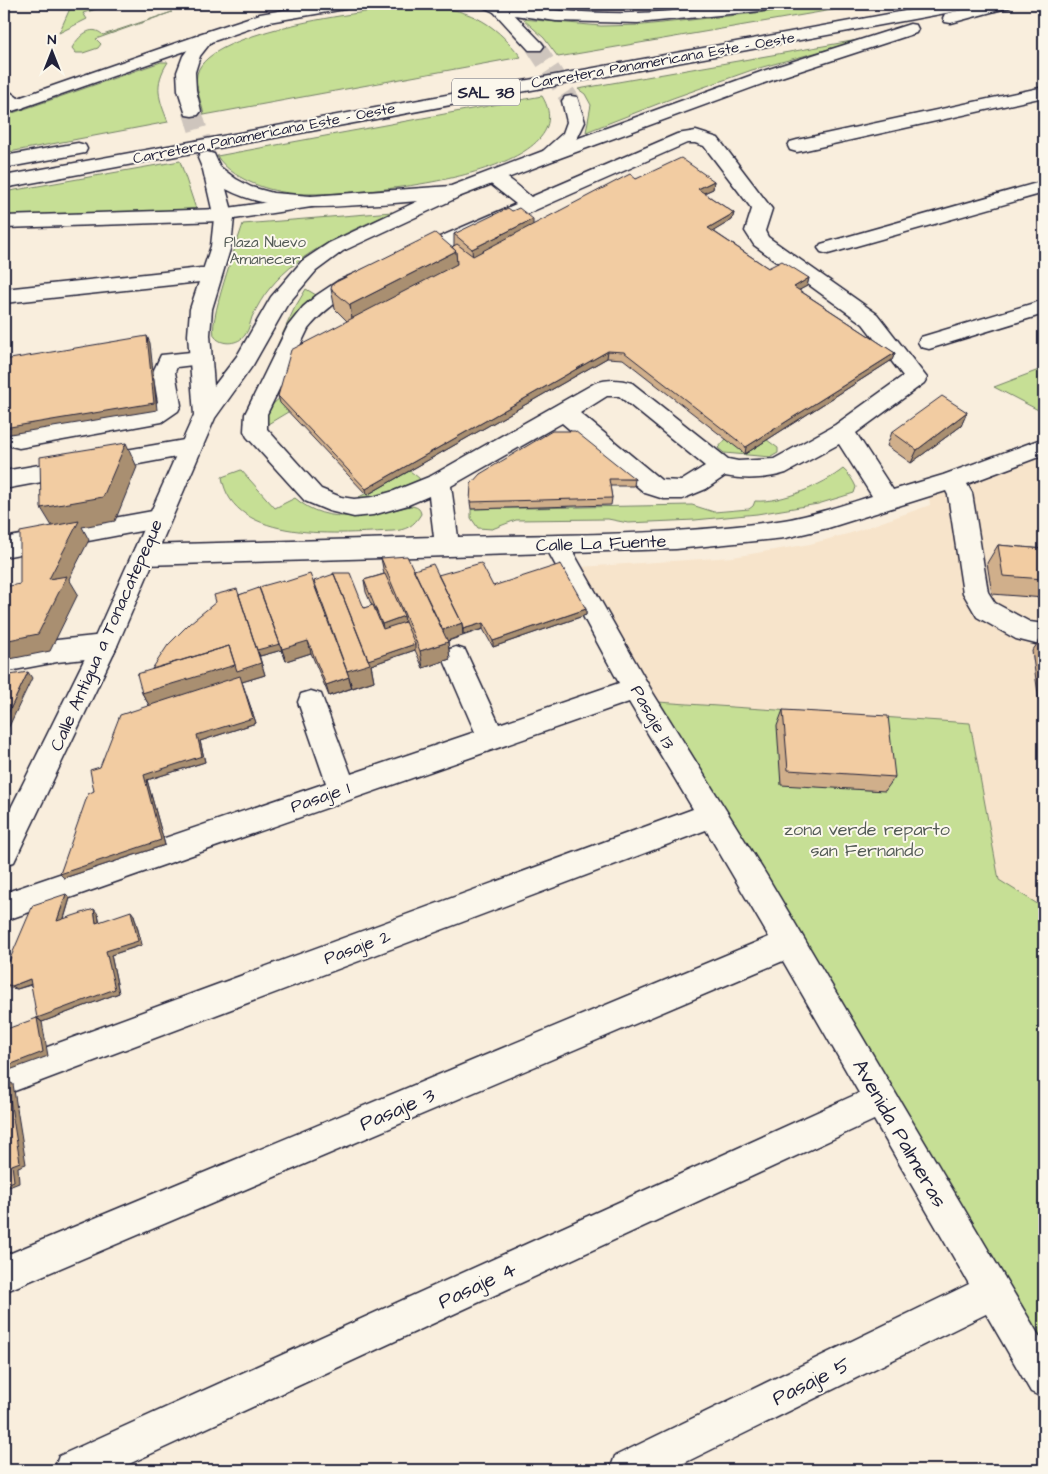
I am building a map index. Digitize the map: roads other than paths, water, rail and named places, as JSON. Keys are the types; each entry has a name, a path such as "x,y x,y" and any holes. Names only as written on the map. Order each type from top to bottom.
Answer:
{"main road":[{"path":"8,103 266,18 344,4"},
{"path":"494,6 556,16 638,18 780,4"},
{"name":"Carretera Panamericana Este - Oeste","path":"662,44 894,4"},
{"name":"Carretera Panamericana Este - Oeste","path":"4,182 968,4"},
{"path":"4,222 223,214 311,202 454,192 772,74 918,26 1004,4"},
{"path":"494,6 536,46"},
{"path":"192,111 184,79 191,56 205,38"},
{"path":"797,146 1044,92"},
{"path":"550,155 571,135 576,122 572,101"},
{"path":"696,137 711,142 762,209 756,231 761,240 870,319 916,378 843,431 778,467 738,470 721,466 624,388 603,388 439,482 400,500 354,508 324,501 313,495 255,431 256,414 299,326 310,312 324,300 346,286 529,205 684,138 696,137"},
{"path":"4,162 91,146"},
{"name":"Calle Antigua a Tonacatepeque","path":"205,415 201,358 201,309 221,246 223,214 210,164 229,183 258,196 288,202 311,202"},
{"path":"494,177 529,205"},
{"path":"828,248 1044,188"},
{"name":"Calle Antigua a Tonacatepeque","path":"4,852 104,646 205,415 245,360 278,302 309,266 336,247 454,192"},
{"path":"4,296 201,275 210,278"},
{"path":"929,342 1044,307"},
{"path":"19,440 154,416 170,405 164,372 169,360 201,358"},
{"path":"564,412 653,487 665,491 678,491 696,485 721,466"},
{"path":"843,431 888,500"},
{"name":"Calle La Fuente","path":"144,555 676,540 785,529 828,519 951,481 1044,446"},
{"path":"4,480 190,447"},
{"path":"951,481 960,493 976,592 986,610 1025,632 1044,635"},
{"path":"439,482 447,547"},
{"path":"4,548 158,519"},
{"name":"Pasaje 13","path":"556,544 636,688 711,815 756,886"},
{"path":"4,661 57,651 104,646"},
{"path":"456,658 491,738"},
{"name":"Pasaje 1","path":"4,908 636,688"},
{"path":"311,702 342,789"},
{"name":"Pasaje 2","path":"4,1079 711,815"},
{"name":"Avenida Palmeras","path":"756,886 1044,1379"},
{"name":"Pasaje 3","path":"4,1274 789,944"},
{"name":"Pasaje 4","path":"73,1470 881,1100"},
{"name":"Pasaje 5","path":"629,1470 993,1291"}],"tunnel":[{"path":"535,46 571,101"},
{"path":"192,111 207,158"}],"park label":[{"name":"Plaza Nuevo Amanecer","path":"265,250"},
{"name":"zona verde reparto san Fernando","path":"867,840"}]}
